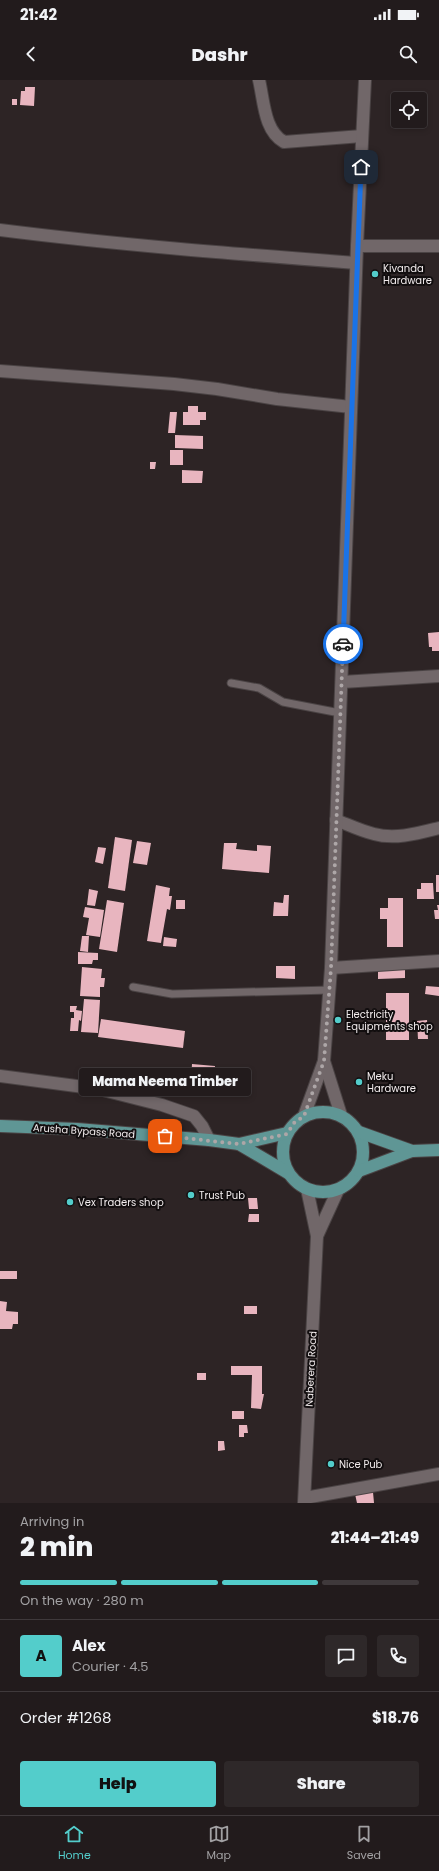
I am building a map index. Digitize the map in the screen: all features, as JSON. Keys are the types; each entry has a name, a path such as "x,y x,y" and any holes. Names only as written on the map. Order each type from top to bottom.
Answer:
{"main road":[{"path":"288,1173 283,1160 282,1147 287,1134 294,1123 304,1116 316,1112 329,1112 341,1115 351,1122 358,1132 363,1145 363,1158 359,1171 350,1182 338,1190 317,1192 307,1189"},
{"name":"Arusha Bypass Road","path":"0,1126 77,1130 209,1140 239,1144 287,1134"},
{"path":"358,1132 412,1151"},
{"name":"Arusha Bypass Road","path":"239,1144 288,1173 296,1182 307,1189"},
{"path":"359,1171 412,1151 439,1150"}],"street":[{"path":"259,80 268,124 276,138 284,142 362,136"},
{"path":"304,1116 324,1061 330,990 356,263 365,80"},
{"path":"0,230 80,240 217,253 356,263"},
{"path":"357,246 439,246"},
{"path":"0,371 182,385 277,399 351,407"},
{"path":"342,682 439,676"},
{"path":"336,820 374,834 386,836 415,834 439,828"},
{"path":"331,968 439,961"},
{"path":"324,1061 341,1115"},
{"path":"0,1076 98,1089 162,1105 194,1116 202,1126 209,1140"},
{"name":"Naberera Road","path":"305,1501 317,1236 307,1189"},
{"name":"Naberera Road","path":"317,1236 338,1190"},
{"path":"305,1501 439,1474"}],"lane":[{"path":"230,682 259,688 283,702 340,713"},
{"path":"133,987 172,994 330,990"}],"building":[{"path":"25,87 35,87 34,106 20,105 21,91 25,91"},
{"path":"12,99 17,99 17,105 12,105"},
{"path":"188,406 198,406 198,412 206,412 206,420 200,420 200,425 183,425 183,412 188,412"},
{"path":"170,412 177,412 175,433 168,433"},
{"path":"175,435 203,436 203,449 175,448"},
{"path":"170,450 183,450 183,465 170,465"},
{"path":"150,462 156,462 155,469 150,469"},
{"path":"182,470 203,471 202,483 182,483"},
{"path":"439,632 439,651 432,651 432,647 429,647 428,633"},
{"path":"115,837 132,840 125,891 108,888"},
{"path":"137,841 151,843 147,865 133,863"},
{"path":"224,843 237,843 236,849 257,851 257,845 271,846 269,873 222,869"},
{"path":"98,847 106,848 103,864 95,862"},
{"path":"436,875 439,875 439,892 436,892"},
{"path":"421,883 433,883 434,899 417,899 417,889 421,889"},
{"path":"156,885 170,888 169,896 172,896 170,910 167,909 161,943 147,941"},
{"path":"89,889 98,891 95,906 87,905"},
{"path":"284,895 289,895 288,916 273,916 274,902 283,903"},
{"path":"388,898 403,898 403,947 387,947 387,919 380,919 380,908 388,908"},
{"path":"107,900 124,903 117,952 99,949"},
{"path":"176,900 185,900 185,909 176,909"},
{"path":"437,905 439,905 439,919 435,919 434,910 438,910"},
{"path":"85,907 104,910 100,937 86,935 89,918 83,917"},
{"path":"82,936 89,936 88,952 80,951"},
{"path":"164,937 177,939 176,947 163,946"},
{"path":"78,952 98,953 98,960 93,960 92,964 78,964"},
{"path":"276,966 295,966 295,979 276,978"},
{"path":"82,967 102,969 101,978 105,978 104,987 100,987 100,997 80,996"},
{"path":"405,969 405,978 378,979 378,970"},
{"path":"426,986 439,987 439,996 425,994"},
{"path":"386,993 409,993 409,1040 386,1040"},
{"path":"84,999 100,1000 98,1033 81,1032"},
{"path":"70,1006 77,1006 76,1010 82,1011 78,1031 70,1031 71,1018 74,1018 74,1012 70,1012"},
{"path":"101,1019 185,1031 183,1048 98,1037"},
{"path":"427,1020 428,1039 418,1039 417,1021"},
{"path":"192,1064 215,1066 214,1081 191,1079"},
{"path":"215,1078 221,1078 221,1084 215,1084"},
{"path":"248,1198 257,1198 258,1209 249,1209"},
{"path":"249,1214 259,1214 259,1222 248,1222"},
{"path":"0,1271 17,1271 17,1279 0,1279"},
{"path":"0,1301 7,1302 6,1311 18,1312 18,1324 13,1324 12,1329 0,1329"},
{"path":"244,1306 257,1306 257,1314 244,1314"},
{"path":"231,1366 262,1366 262,1394 264,1394 261,1409 251,1408 252,1375 231,1375"},
{"path":"197,1373 206,1373 206,1380 197,1380"},
{"path":"232,1411 244,1411 244,1419 232,1419"},
{"path":"239,1425 247,1425 248,1433 244,1433 244,1437 239,1437"},
{"path":"218,1441 224,1441 225,1450 218,1451"},
{"path":"373,1492 374,1503 357,1503 355,1494"}],"way so far":[{"path":"165,1136 239,1144 287,1134 294,1123 304,1116 324,1061 331,968 343,644"}],"place":[{"name":"Kivanda Hardware","path":"375,274"},
{"name":"Electricity Equipments shop","path":"338,1020"},
{"name":"Meku Hardware","path":"359,1082"},
{"name":"Mama Neema Timber","path":"165,1136"},
{"name":"Trust Pub","path":"191,1195"},
{"name":"Vex Traders shop","path":"70,1202"},
{"name":"Nice Pub","path":"331,1464"}],"route":[{"path":"343,644 361,167"}]}
